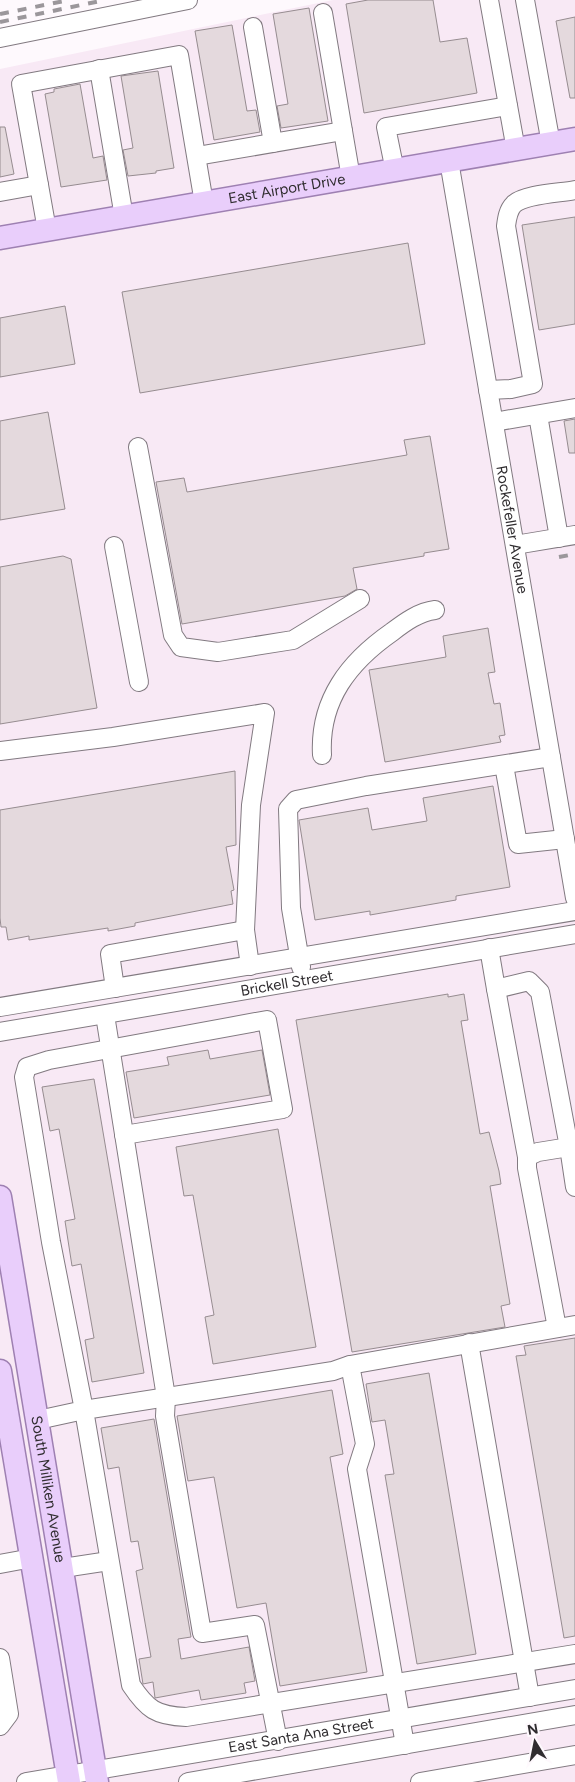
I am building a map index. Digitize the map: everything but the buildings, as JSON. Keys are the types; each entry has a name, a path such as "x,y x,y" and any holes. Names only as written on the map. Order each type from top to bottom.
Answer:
{"main road":[{"name":"East Airport Drive","path":"0,238 575,139"},
{"name":"South Milliken Avenue","path":"0,1197 63,1568 95,1776"},
{"name":"South Milliken Avenue","path":"0,1371 3,1410 32,1558 68,1778"}],"street":[{"path":"0,38 188,0"},
{"path":"489,0 516,150"},
{"path":"525,0 551,144"},
{"path":"323,13 351,178"},
{"path":"253,27 273,143"},
{"path":"47,230 22,84 179,55 204,203"},
{"path":"99,70 124,217"},
{"path":"395,170 386,127 508,106"},
{"path":"197,156 343,131"},
{"name":"Rockefeller Avenue","path":"450,161 575,898"},
{"path":"0,192 39,185"},
{"path":"488,390 511,389 533,384 506,226 507,214 514,204 525,198 575,190"},
{"path":"494,422 575,408"},
{"path":"514,545 567,536 538,415"},
{"path":"138,447 173,635 180,647 218,652 292,640 360,599"},
{"path":"114,546 139,682"},
{"path":"322,755 322,724 331,700 357,660 371,646 412,618 426,611 435,610"},
{"path":"0,750 113,737 265,713 251,805 245,930 250,966"},
{"path":"304,980 290,908 288,809 296,800 504,764 551,758"},
{"path":"504,764 518,844 565,839"},
{"name":"Brickell Street","path":"0,1008 575,911"},
{"path":"115,988 110,954 245,930"},
{"name":"Brickell Street","path":"0,1032 575,934"},
{"path":"489,948 557,1328"},
{"path":"496,989 529,981 540,992 572,1146 575,1188"},
{"path":"105,1014 165,1396 165,1416 202,1633 255,1625 278,1741"},
{"path":"124,1135 282,1109 267,1020 49,1060 27,1068 24,1077 51,1242 84,1410 131,1685 145,1705 165,1716 186,1717 575,1654"},
{"path":"527,1157 538,1152 572,1146"},
{"path":"38,1420 165,1396 333,1371 350,1365 575,1325"},
{"path":"469,1344 530,1697"},
{"path":"350,1365 365,1444 357,1469 405,1745"},
{"path":"0,1564 32,1558"},
{"path":"63,1568 110,1561"},
{"path":"0,1658 9,1714 0,1726"},
{"name":"East Santa Ana Street","path":"26,1782 95,1776 278,1741 575,1689"},
{"name":"East Santa Ana Street","path":"188,1782 575,1715"},
{"path":"420,1782 575,1755"}],"shaded area":[{"path":"333,0 575,0 575,1782 0,1782 0,69"}],"railway":[{"path":"0,14 69,0"},
{"path":"0,22 105,0"},
{"path":"559,557 575,554"}]}
